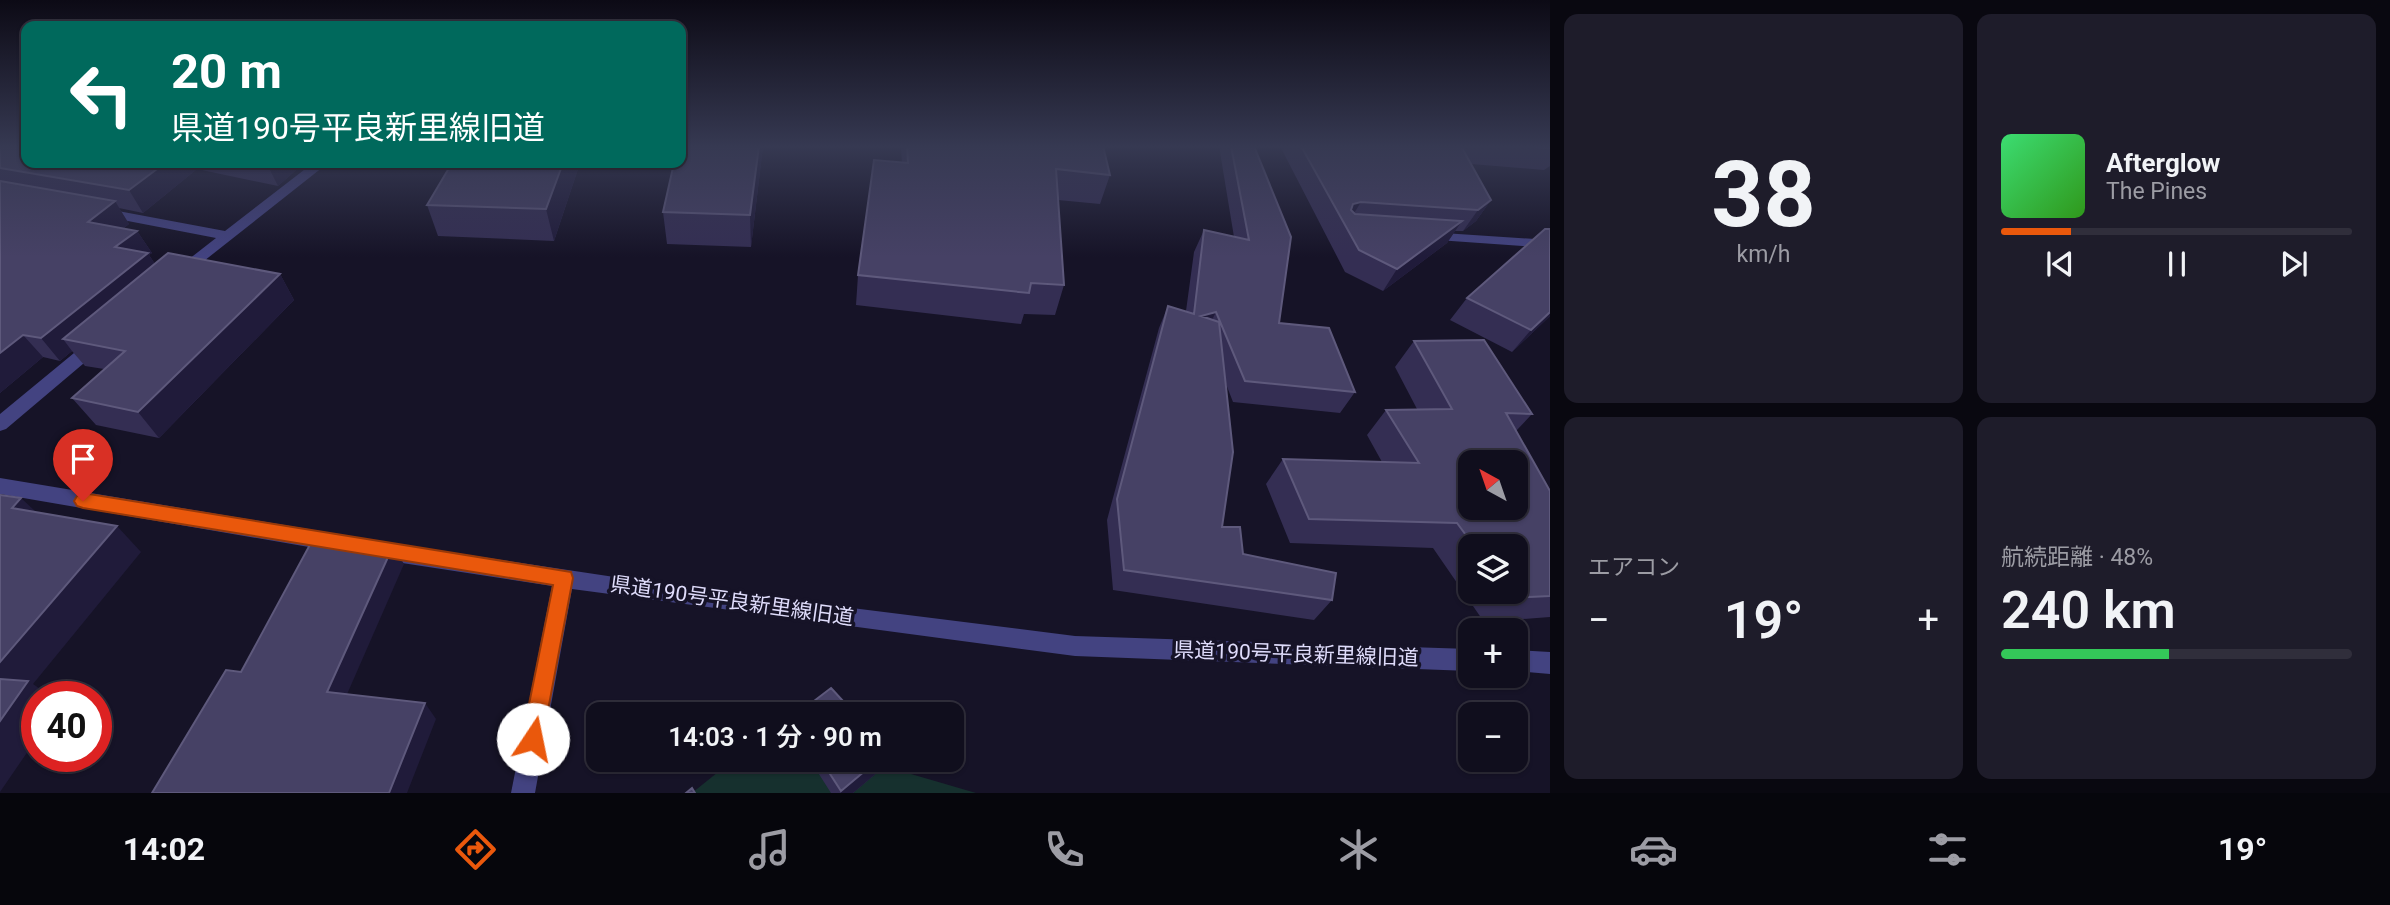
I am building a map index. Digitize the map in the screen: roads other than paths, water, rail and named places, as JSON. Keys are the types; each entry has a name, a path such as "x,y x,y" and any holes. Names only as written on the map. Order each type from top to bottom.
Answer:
{"street":[{"path":"164,286 226,234 294,183"},
{"path":"93,210 226,234"},
{"path":"1412,235 1550,244"},
{"path":"0,424 113,329"},
{"name":"県道190号平良新里線旧道","path":"0,486 435,560 1075,646 1458,660"},
{"path":"523,793 564,578"},
{"path":"1528,662 1550,663"}]}
